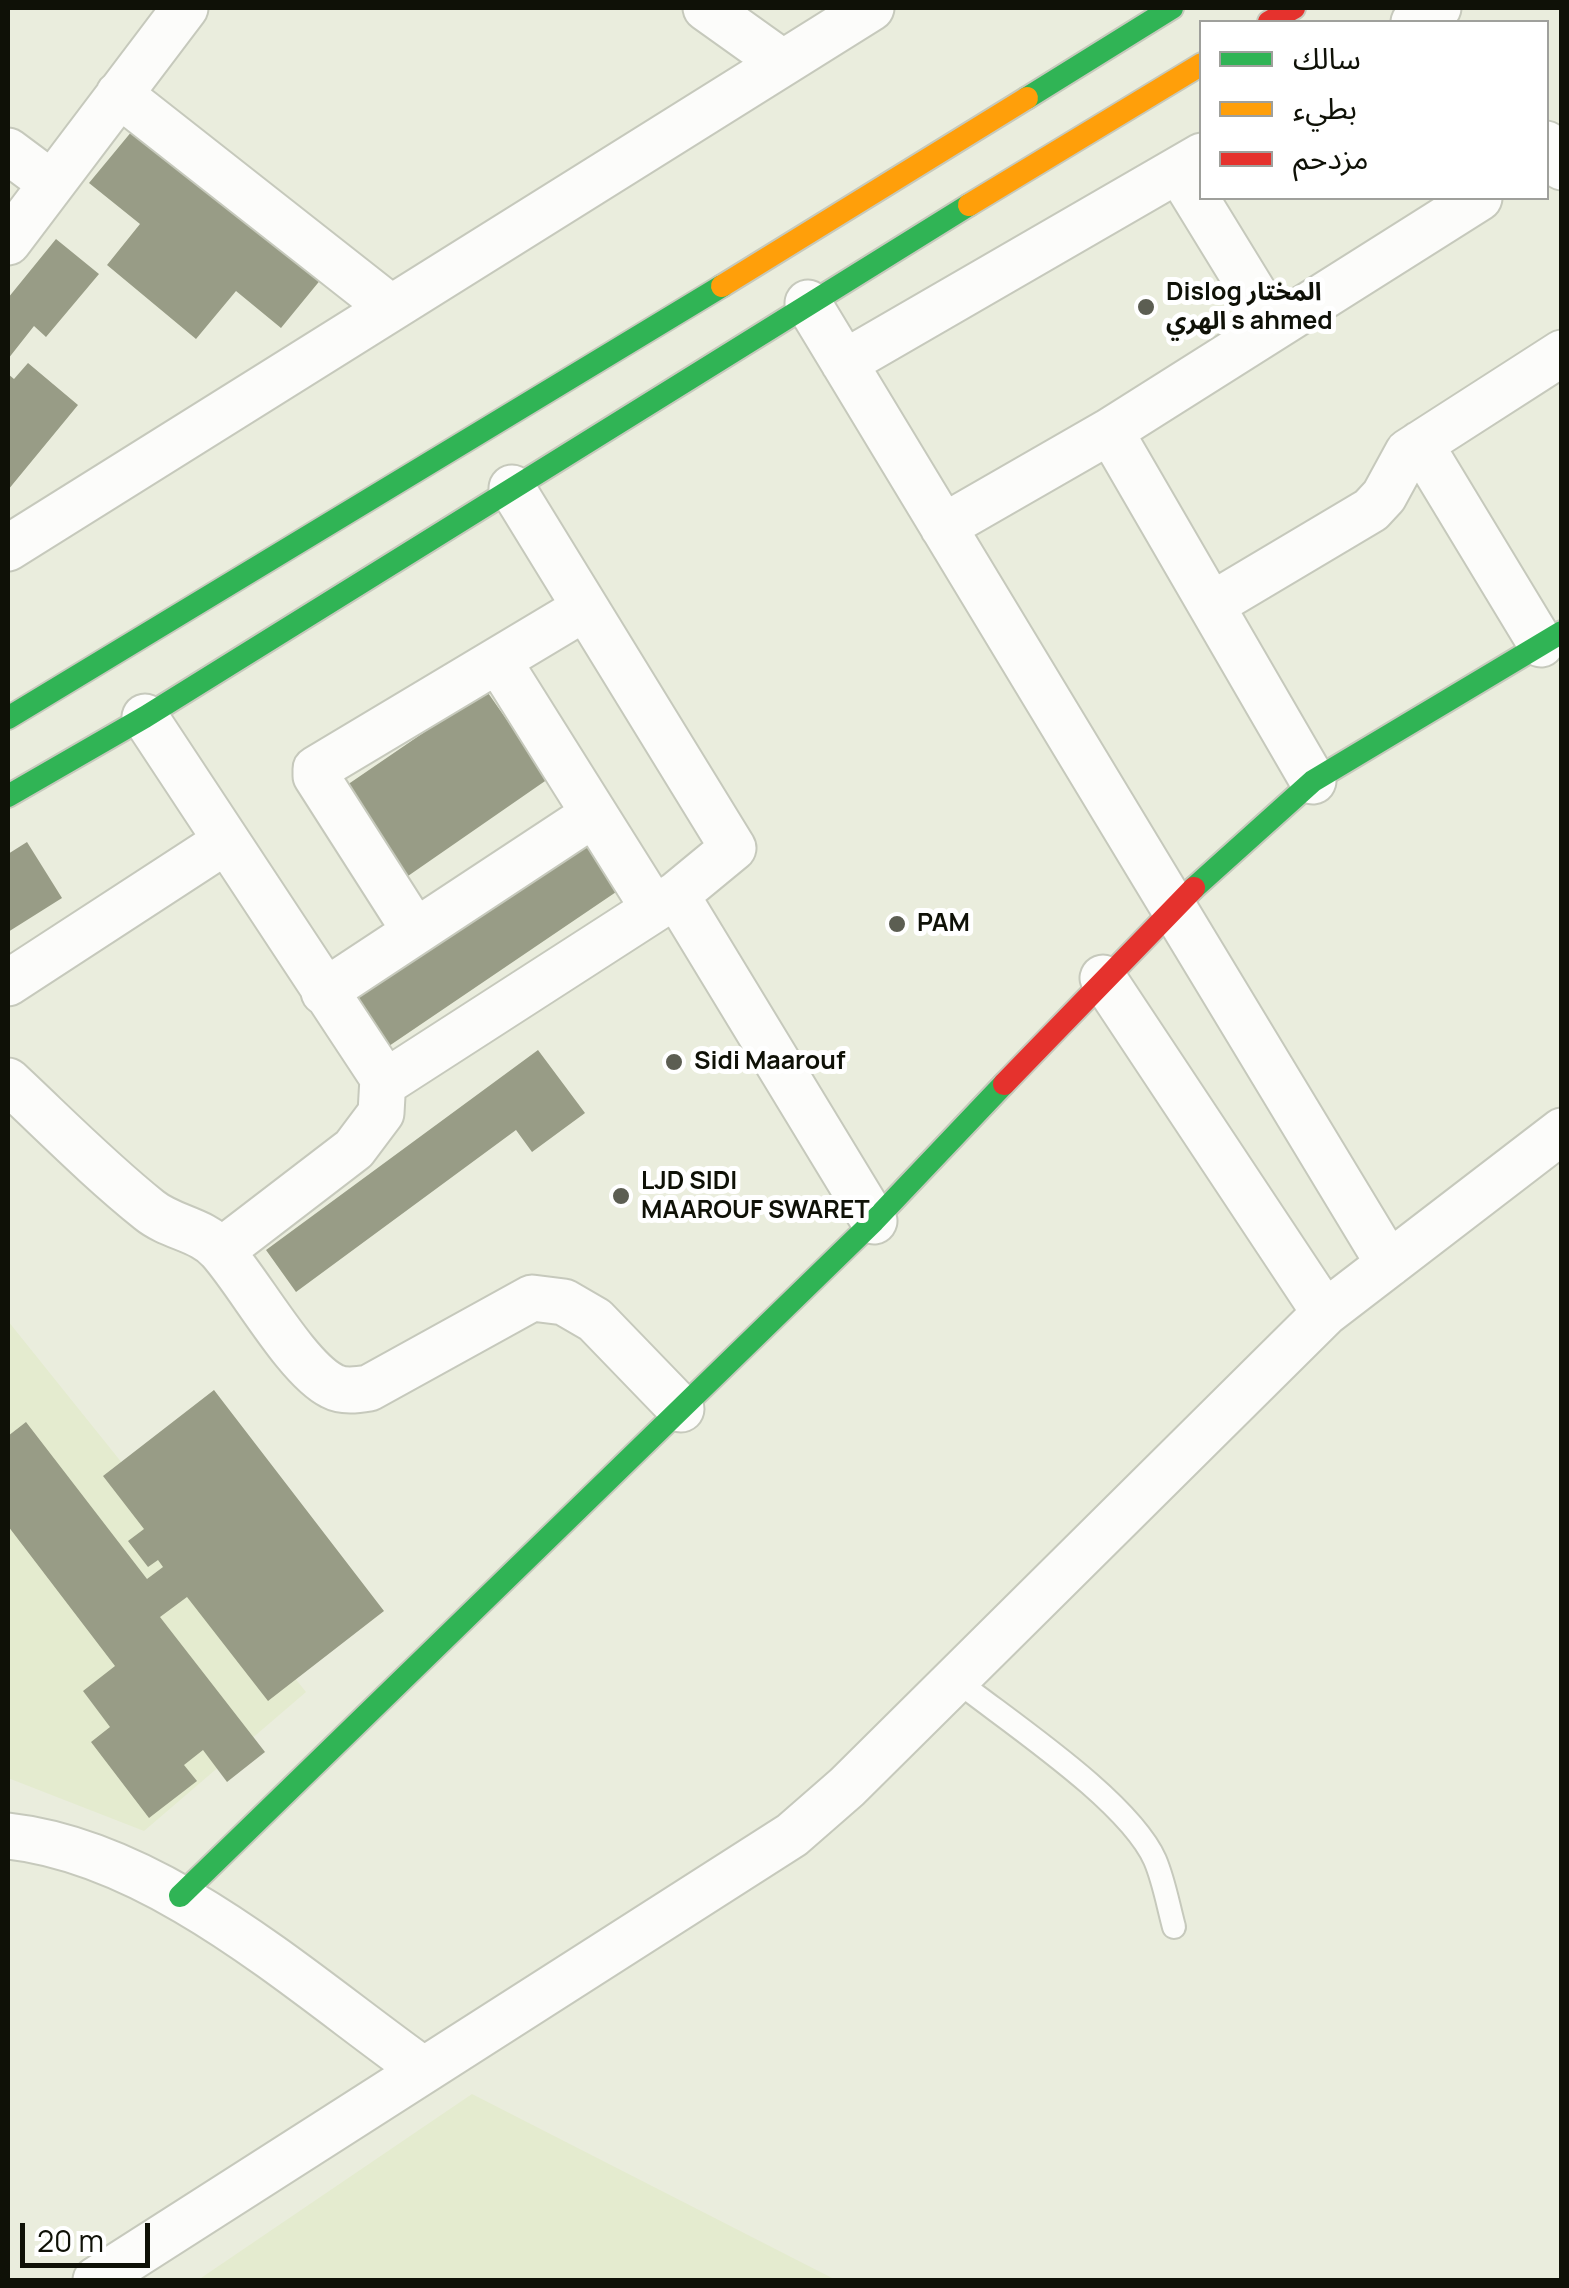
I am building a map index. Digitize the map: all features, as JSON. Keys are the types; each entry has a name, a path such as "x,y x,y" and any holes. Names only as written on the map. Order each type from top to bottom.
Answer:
{"street":[{"path":"8,242 185,8"},
{"path":"706,8 783,63"},
{"path":"8,548 871,8"},
{"path":"8,796 145,716 512,488 753,302 1172,8"},
{"path":"8,718 753,302 808,303 1199,66"},
{"path":"118,94 392,308"},
{"path":"8,152 50,183"},
{"path":"844,363 1190,164"},
{"path":"1209,200 1274,326"},
{"path":"942,527 1110,431 1476,200"},
{"path":"808,303 1390,1264"},
{"path":"1213,604 1371,510 1384,496 1399,465 1420,444 1562,353"},
{"path":"1110,431 1313,780"},
{"path":"180,1896 874,1221 1171,908 1313,780 1551,638 1420,444"},
{"path":"145,716 324,992 383,1078 389,1080 665,902 730,854 732,843 512,488"},
{"path":"415,931 316,776 316,769 585,608"},
{"path":"499,662 594,814 665,902 874,1221"},
{"path":"324,992 594,814"},
{"path":"8,983 226,841"},
{"path":"1103,978 1325,1313"},
{"path":"221,1251 354,1150 381,1113 383,1078"},
{"path":"8,1081 148,1210 179,1230 205,1236 221,1251 266,1314 331,1386 369,1388 532,1298 564,1302 594,1320 680,1409"},
{"path":"96,2280 792,1835 956,1680 1325,1313 1562,1131"},
{"path":"8,1836 52,1841 180,1896 422,2069"}],"lane":[{"path":"956,1680 1088,1785 1138,1833 1154,1860 1174,1927"}],"shaded area":[{"path":"8,1321 306,1692 144,1831 8,1778"},
{"path":"472,2094 836,2280 198,2280"}],"building":[{"path":"137,125 322,278 281,328 236,291 196,339 107,265 140,224 89,183"},
{"path":"56,239 99,274 46,337 34,326 8,359 8,298"},
{"path":"28,363 78,405 8,490 8,374 14,379"},
{"path":"486,690 548,779 408,876 347,785"},
{"path":"27,842 62,898 8,932 8,854"},
{"path":"587,842 619,890 389,1046 357,998"},
{"path":"538,1050 585,1113 532,1152 516,1130 296,1292 266,1250"},
{"path":"214,1390 384,1611 268,1701 187,1597 160,1617 265,1752 227,1782 203,1750 184,1765 197,1781 149,1818 91,1742 110,1727 83,1691 115,1666 8,1526 8,1436 26,1422 147,1579 163,1567 158,1560 148,1567 128,1541 144,1529 103,1476"}],"traffic: fast":[{"path":"1027,98 1172,8"},
{"path":"8,796 145,717 969,205"},
{"path":"8,718 722,286"},
{"path":"1194,888 1313,781 1562,632"},
{"path":"180,1896 874,1221 1004,1084"}],"traffic: slow":[{"path":"969,205 1199,66"},
{"path":"722,286 1027,98"}],"traffic: jam":[{"path":"1273,20 1294,8"},
{"path":"1004,1084 1194,888"}],"place":[{"name":"Dislog المختار الهري s ahmed","path":"1146,307"},
{"name":"PAM","path":"897,924"},
{"name":"Sidi Maarouf","path":"674,1062"},
{"name":"LJD SIDI MAAROUF SWARET","path":"621,1196"}]}
